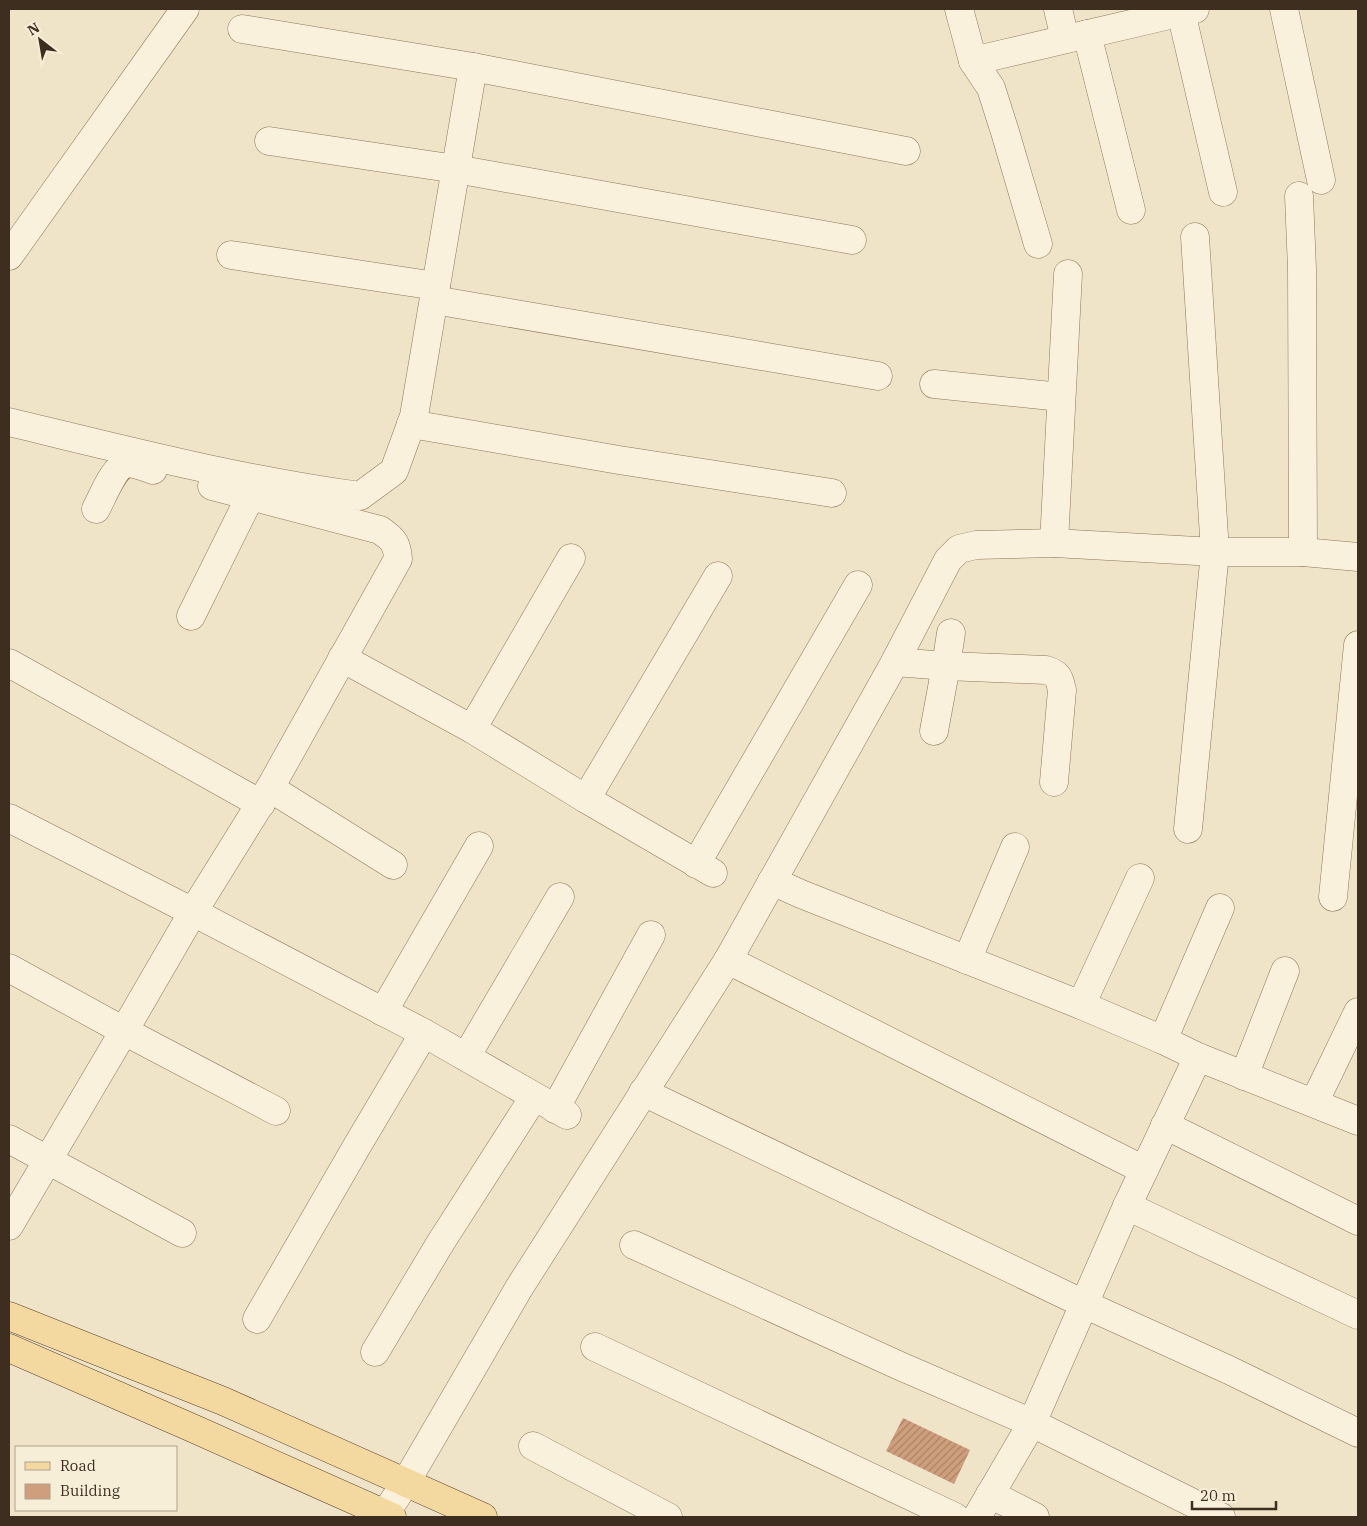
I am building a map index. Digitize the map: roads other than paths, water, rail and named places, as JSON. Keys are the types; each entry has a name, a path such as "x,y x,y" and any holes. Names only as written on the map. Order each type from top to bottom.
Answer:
{"main road":[{"path":"9,1316 223,1401 483,1517"},
{"path":"9,1348 388,1515"}],"street":[{"path":"9,256 185,9"},
{"path":"959,9 973,60 991,88 1038,244"},
{"path":"1058,9 1076,37 1131,210"},
{"path":"1284,9 1321,180"},
{"path":"973,60 1076,37 1154,13 1188,10 1223,192"},
{"path":"242,29 473,66 906,151"},
{"path":"96,509 114,475 121,466 145,461 360,496 394,472 414,416 473,66"},
{"path":"269,141 456,169 852,240"},
{"path":"1299,196 1302,269 1303,552"},
{"path":"1188,829 1215,552 1195,237"},
{"path":"231,255 878,376"},
{"path":"1054,543 1068,274"},
{"path":"934,384 1062,397"},
{"path":"9,422 145,461 250,497 380,530 392,538 397,548 398,559 265,796 193,912 9,1226"},
{"path":"411,424 620,460 832,493"},
{"path":"191,616 250,497"},
{"path":"388,1515 519,1288 728,960 895,662 948,560 959,549 976,544 1054,543 1215,552 1303,552 1358,557"},
{"path":"472,729 571,558"},
{"path":"586,799 718,576"},
{"path":"342,658 472,729 705,869 858,585"},
{"path":"934,731 951,633"},
{"path":"1333,897 1358,645"},
{"path":"895,662 1055,672 1060,679 1062,690 1054,782"},
{"path":"9,663 393,865"},
{"path":"9,818 383,1012 552,1107"},
{"path":"383,1012 479,846"},
{"path":"967,960 1015,847"},
{"path":"1081,1005 1140,878"},
{"path":"772,881 1081,1005 1163,1040 1198,1058 1358,1121"},
{"path":"466,1057 560,897"},
{"path":"1163,1040 1220,908"},
{"path":"375,1352 442,1242 552,1107 652,935"},
{"path":"728,960 1144,1170"},
{"path":"9,968 124,1032 276,1111"},
{"path":"1244,1076 1285,971"},
{"path":"1314,1103 1358,1012"},
{"path":"257,1319 424,1034"},
{"path":"977,1517 1032,1423 1127,1206 1198,1058"},
{"path":"643,1092 1084,1304 1229,1370 1358,1433"},
{"path":"1165,1125 1358,1221"},
{"path":"9,1139 182,1233"},
{"path":"1127,1206 1358,1315"},
{"path":"634,1245 900,1366 1032,1423 1221,1517"},
{"path":"595,1348 955,1517"},
{"path":"533,1446 668,1517"},
{"path":"990,1494 1035,1517"}]}
